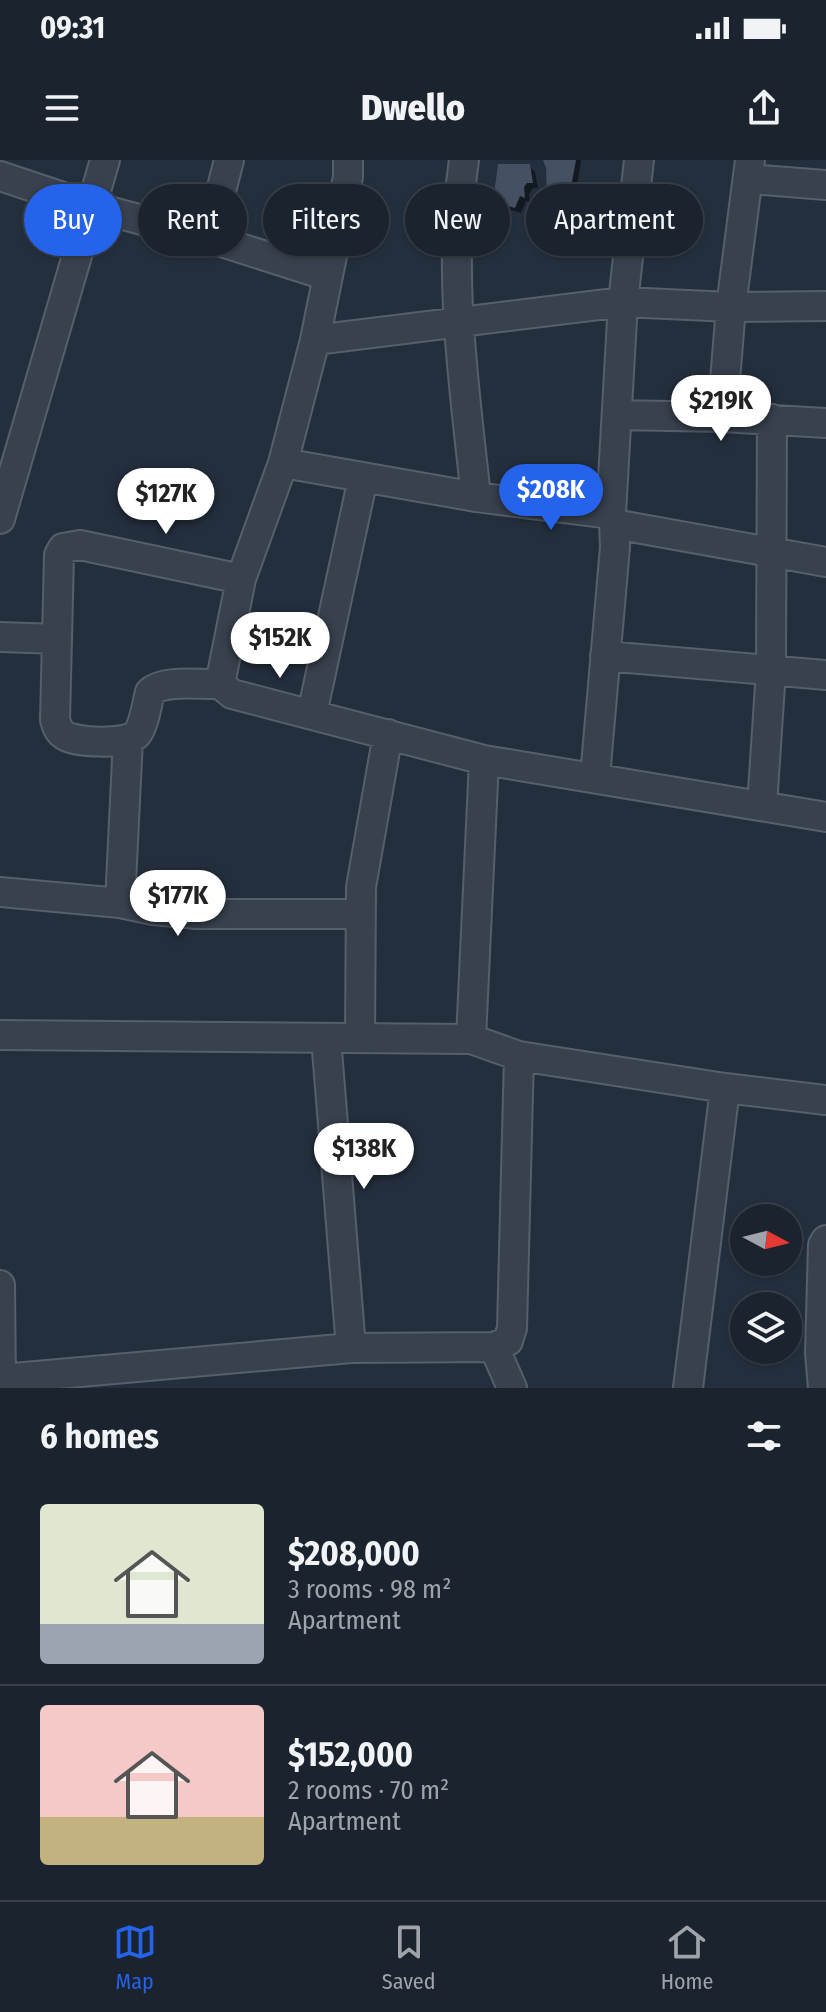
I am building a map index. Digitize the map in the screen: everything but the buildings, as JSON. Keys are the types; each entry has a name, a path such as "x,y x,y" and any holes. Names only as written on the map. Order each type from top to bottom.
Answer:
{"street":[{"path":"97,184 105,160"},
{"path":"223,184 229,160"},
{"path":"220,684 241,579 283,463 315,340 348,177 348,160"},
{"path":"464,160 458,196 457,323 476,497"},
{"path":"595,777 605,656 623,302 639,160"},
{"path":"722,417 731,307 749,170 826,185"},
{"path":"10,172 38,184"},
{"path":"247,250 328,276"},
{"path":"0,519 76,256"},
{"path":"315,340 623,302 731,307 826,306"},
{"path":"618,415 826,423"},
{"path":"762,806 771,670 769,552 772,419"},
{"path":"283,463 613,519 826,562"},
{"path":"312,714 363,478"},
{"path":"241,579 68,545 59,555 55,720 59,730 70,739 112,742 128,739 138,733 150,692 154,689 220,684 232,694 484,760 826,817"},
{"path":"0,637 57,639"},
{"path":"605,656 826,675"},
{"path":"360,1038 361,887 388,734"},
{"path":"120,903 128,739"},
{"path":"471,1039 484,760"},
{"path":"0,892 120,903 196,914 360,914"},
{"path":"0,1035 471,1039 519,1056 725,1088 826,1100"},
{"path":"326,1038 351,1348"},
{"path":"0,1285 2,1384 351,1348 494,1347 508,1341 512,1328 519,1056"},
{"path":"688,1388 725,1088"},
{"path":"823,1388 821,1302 823,1245 826,1240"},
{"path":"494,1347 512,1388"}]}
